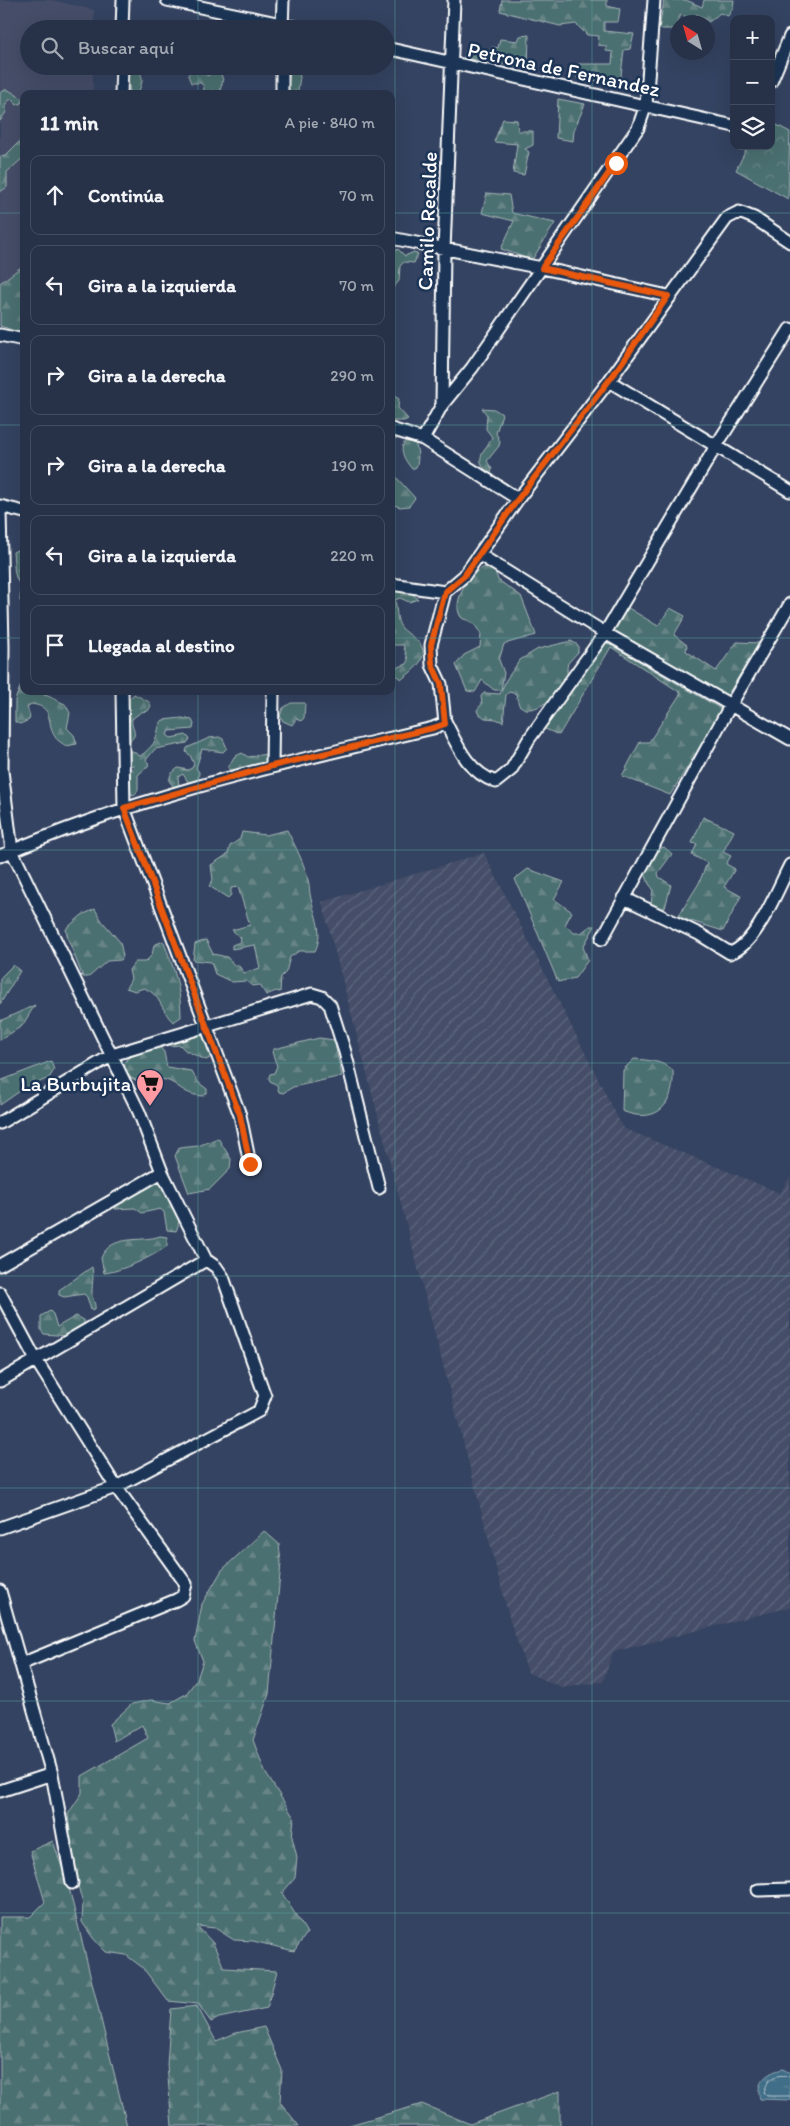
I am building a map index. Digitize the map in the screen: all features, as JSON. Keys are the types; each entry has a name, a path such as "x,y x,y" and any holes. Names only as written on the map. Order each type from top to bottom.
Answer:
{"street":[{"path":"122,20 123,0"},
{"path":"167,0 255,20"},
{"path":"282,0 282,20"},
{"name":"Camilo Recalde","path":"423,439 442,405 444,250 453,64 454,0"},
{"path":"442,405 472,368 634,135 646,105 654,0"},
{"path":"775,72 790,36"},
{"name":"Petrona de Fernandez","path":"395,50 730,125"},
{"path":"122,75 122,90"},
{"path":"282,75 282,90"},
{"path":"790,242 754,218 739,212 727,218 668,296 609,381 518,499 480,555 464,576 445,592 431,645 432,664 441,684 445,722 460,750 474,770 483,778 496,782 511,770 529,739 605,633 716,446 790,329"},
{"path":"395,239 542,268 668,296"},
{"path":"0,335 20,339"},
{"path":"609,381 790,491"},
{"path":"395,430 423,439 518,499"},
{"path":"0,1528 116,1487 259,1411 265,1396 223,1278 216,1267 206,1260 162,1172 139,1112 12,851 1,772 0,508 20,511"},
{"path":"480,555 605,633 730,706 790,738"},
{"path":"395,585 445,592"},
{"path":"602,939 730,706 790,604"},
{"path":"122,695 124,808 240,1115 250,1164"},
{"path":"272,766 273,695"},
{"path":"0,856 124,808 272,766 433,728 445,724 445,722"},
{"path":"624,898 699,934 730,953 739,950 752,937 790,865"},
{"path":"0,1123 112,1055 312,994 322,997 330,1005 345,1052 378,1188"},
{"path":"0,1265 162,1172"},
{"path":"0,1381 206,1260"},
{"path":"0,1292 36,1360 116,1487 183,1576 186,1584 183,1596 21,1664"},
{"path":"0,1591 3,1611 21,1664 52,1774 72,1883"},
{"path":"0,1791 52,1774"},
{"path":"758,1890 790,1889"}],"shaded area":[{"path":"0,0 52,0 94,10 94,20 20,20 20,75 93,75 93,90 20,90 20,335 0,331"},
{"path":"484,853 623,1128 780,1193 790,1177 790,1607 613,1652 603,1682 561,1687 528,1673 510,1621 322,902"}],"green space":[{"path":"502,0 607,0 607,6 620,9 618,22 604,22 604,31 634,34 630,49 624,50 620,84 577,78 578,64 612,64 613,52 606,51 606,46 598,45 599,36 587,35 576,24 560,26 500,11"},
{"path":"664,0 686,0 702,7 704,0 734,0 733,8 728,16 720,13 715,17 715,15 697,14 670,15 670,29 659,29"},
{"path":"529,35 528,68 464,58 466,50 475,52 477,49 489,52 492,47 498,48 500,39 518,41 520,36"},
{"path":"141,75 139,90 130,90 128,76"},
{"path":"188,75 221,75 223,80 220,90 204,90 201,83 191,83"},
{"path":"290,75 299,75 298,90 288,90"},
{"path":"7,89 20,97 20,104 17,105 11,99 7,102 6,112 0,121 0,93"},
{"path":"558,99 585,104 574,130 573,141 556,138"},
{"path":"503,119 517,120 518,131 533,131 533,145 525,149 529,152 524,175 513,173 517,144 494,142"},
{"path":"775,124 790,132 788,199 736,170 746,150 775,150"},
{"path":"20,141 20,161 7,172 7,187 0,192 0,157 5,156"},
{"path":"487,193 509,195 512,213 555,223 532,260 501,249 514,221 482,213"},
{"path":"398,249 405,256 414,252 418,254 414,263 404,262 400,266 399,281 395,286 395,252"},
{"path":"20,268 20,333 0,326 0,283"},
{"path":"395,396 399,399 398,408 408,419 395,421"},
{"path":"482,408 494,409 502,414 496,433 500,442 499,446 487,461 492,469 491,474 485,469 481,460 481,456 492,437 486,429 487,415"},
{"path":"409,437 416,446 418,455 416,467 412,469 406,461 402,449"},
{"path":"395,476 415,498 409,506 395,505"},
{"path":"17,550 20,555 20,585 14,570 13,552"},
{"path":"486,567 495,571 498,580 521,596 536,635 504,644 499,660 504,673 501,690 494,690 482,680 475,692 467,691 456,665 464,655 480,647 481,634 472,623 461,617 458,611 458,603 460,595 469,580 480,569"},
{"path":"395,591 411,593 418,599 409,602 400,598 395,600"},
{"path":"395,600 399,624 421,645 423,651 421,661 402,679 395,675 395,668 407,664 408,659 403,645 395,645"},
{"path":"625,606 658,626 670,608 685,616 674,635 687,645 686,651 716,671 737,642 759,643 724,701 608,635"},
{"path":"602,640 723,710 670,795 622,776 640,742 649,742 681,693 611,647 559,735 543,728"},
{"path":"571,641 578,645 578,652 568,663 567,679 550,700 537,707 525,709 519,705 516,694 509,692 506,695 503,722 485,718 478,713 477,710 482,704 481,696 484,693 500,694 506,680 520,660 538,649"},
{"path":"20,688 20,695 46,695 65,704 70,713 67,728 74,735 77,744 66,746 58,740 55,737 46,711 38,706 31,704 27,707 30,716 29,720 20,724 15,722 15,700"},
{"path":"136,695 149,702 151,706 148,711 141,712 132,719 134,736 128,742 124,723 128,714 129,699"},
{"path":"291,703 305,703 304,718 301,721 296,719 292,725 283,721 280,716 283,708"},
{"path":"182,718 192,720 194,724 193,729 169,731 167,735 171,738 186,735 190,739 187,743 155,749 146,760 149,765 138,775 138,790 135,795 126,793 128,774 134,766 125,763 128,754 132,751 140,756 147,751 155,741 159,726 163,720"},
{"path":"219,737 223,739 227,748 223,752 202,749 196,768 199,772 198,782 190,785 183,774 178,777 179,786 175,788 169,781 171,774 178,768 188,770 194,764 190,755 186,752 187,748 209,738"},
{"path":"242,753 248,757 267,754 267,762 263,766 233,773 228,768 234,757"},
{"path":"703,817 734,831 723,852 731,856 726,864 735,869 724,887 741,896 723,931 678,917 699,883 707,863 692,855 697,844 692,843"},
{"path":"287,830 306,873 318,925 319,938 315,951 299,951 290,957 286,972 281,977 280,992 276,991 266,995 260,985 252,986 246,981 232,982 215,974 211,962 193,960 195,944 206,940 213,954 227,957 235,966 239,966 244,973 260,968 255,945 232,949 232,945 240,942 241,938 232,930 250,925 238,887 231,888 231,895 228,898 209,886 213,880 211,865 228,854 230,846 240,839 242,832 266,835"},
{"path":"664,847 672,854 658,873 659,877 671,885 665,908 661,909 651,904 653,889 644,870 653,851"},
{"path":"528,869 564,882 554,899 572,912 565,925 574,933 581,933 590,926 595,926 583,947 588,960 575,978 558,982 515,879"},
{"path":"95,909 102,921 120,942 123,956 121,960 107,961 89,977 83,977 66,929 82,915"},
{"path":"163,941 174,969 180,997 181,1017 173,1022 150,991 144,988 135,991 126,988 131,979 129,970 135,962 145,962 152,955 154,945"},
{"path":"13,965 20,971 0,1004 0,978"},
{"path":"35,1005 22,1026 0,1040 0,1021"},
{"path":"202,1032 207,1037 210,1047 210,1058 206,1060 186,1051 180,1045 170,1046 169,1042"},
{"path":"319,1038 334,1040 342,1076 293,1087 283,1093 279,1092 277,1085 270,1081 269,1078 277,1066 272,1052 274,1049"},
{"path":"159,1046 164,1052 167,1067 191,1071 199,1083 207,1089 207,1093 203,1096 193,1095 162,1079 142,1083 129,1077 124,1069 126,1060 144,1049"},
{"path":"634,1059 660,1063 673,1070 671,1093 667,1102 654,1113 634,1115 622,1111 623,1070"},
{"path":"51,1061 54,1070 49,1078 23,1089 0,1105 0,1081"},
{"path":"218,1138 231,1159 230,1169 210,1189 189,1193 175,1156 179,1148 198,1146"},
{"path":"157,1183 164,1186 176,1208 179,1219 176,1231 167,1230 164,1212 160,1209 142,1213 135,1208 115,1209 127,1196 145,1186"},
{"path":"160,1236 167,1237 167,1246 161,1250 128,1267 104,1273 101,1258 112,1245 128,1240"},
{"path":"92,1267 92,1294 95,1309 91,1310 87,1297 84,1294 64,1297 59,1295 59,1290"},
{"path":"50,1311 53,1314 57,1327 76,1316 84,1320 84,1325 68,1336 44,1334 41,1330 41,1316"},
{"path":"264,1531 279,1544 281,1563 269,1694 253,1740 265,1772 294,1818 292,1837 297,1857 295,1878 282,1893 307,1933 294,1951 253,1941 234,1940 215,1928 197,1926 213,1943 224,1968 277,1971 267,2008 219,2018 211,2022 198,2004 168,2001 143,1968 126,1955 106,1952 82,1922 83,1904 66,1842 70,1831 68,1814 82,1793 82,1776 148,1738 142,1725 114,1741 110,1724 132,1704 151,1700 170,1703 186,1694 197,1679 203,1661 195,1641 202,1604 222,1570"},
{"path":"53,1841 69,1888 127,2126 0,2126 0,1917 30,1917 45,1902 30,1851"},
{"path":"197,2006 216,2041 236,2033 264,2027 282,2070 280,2102 299,2126 172,2126 167,2065 171,2009"},
{"path":"560,2091 560,2126 346,2126 422,2104 470,2124"}],"water":[{"path":"783,2069 790,2073 790,2100 760,2099 759,2087 764,2078 772,2072"}],"place":[{"name":"La Burbujita","path":"150,1107"}],"route":[{"path":"250,1164 240,1115 124,808 272,766 445,724 441,684 432,664 431,645 445,592 464,576 480,555 518,499 614,374 668,296 542,268 616,163"}]}
